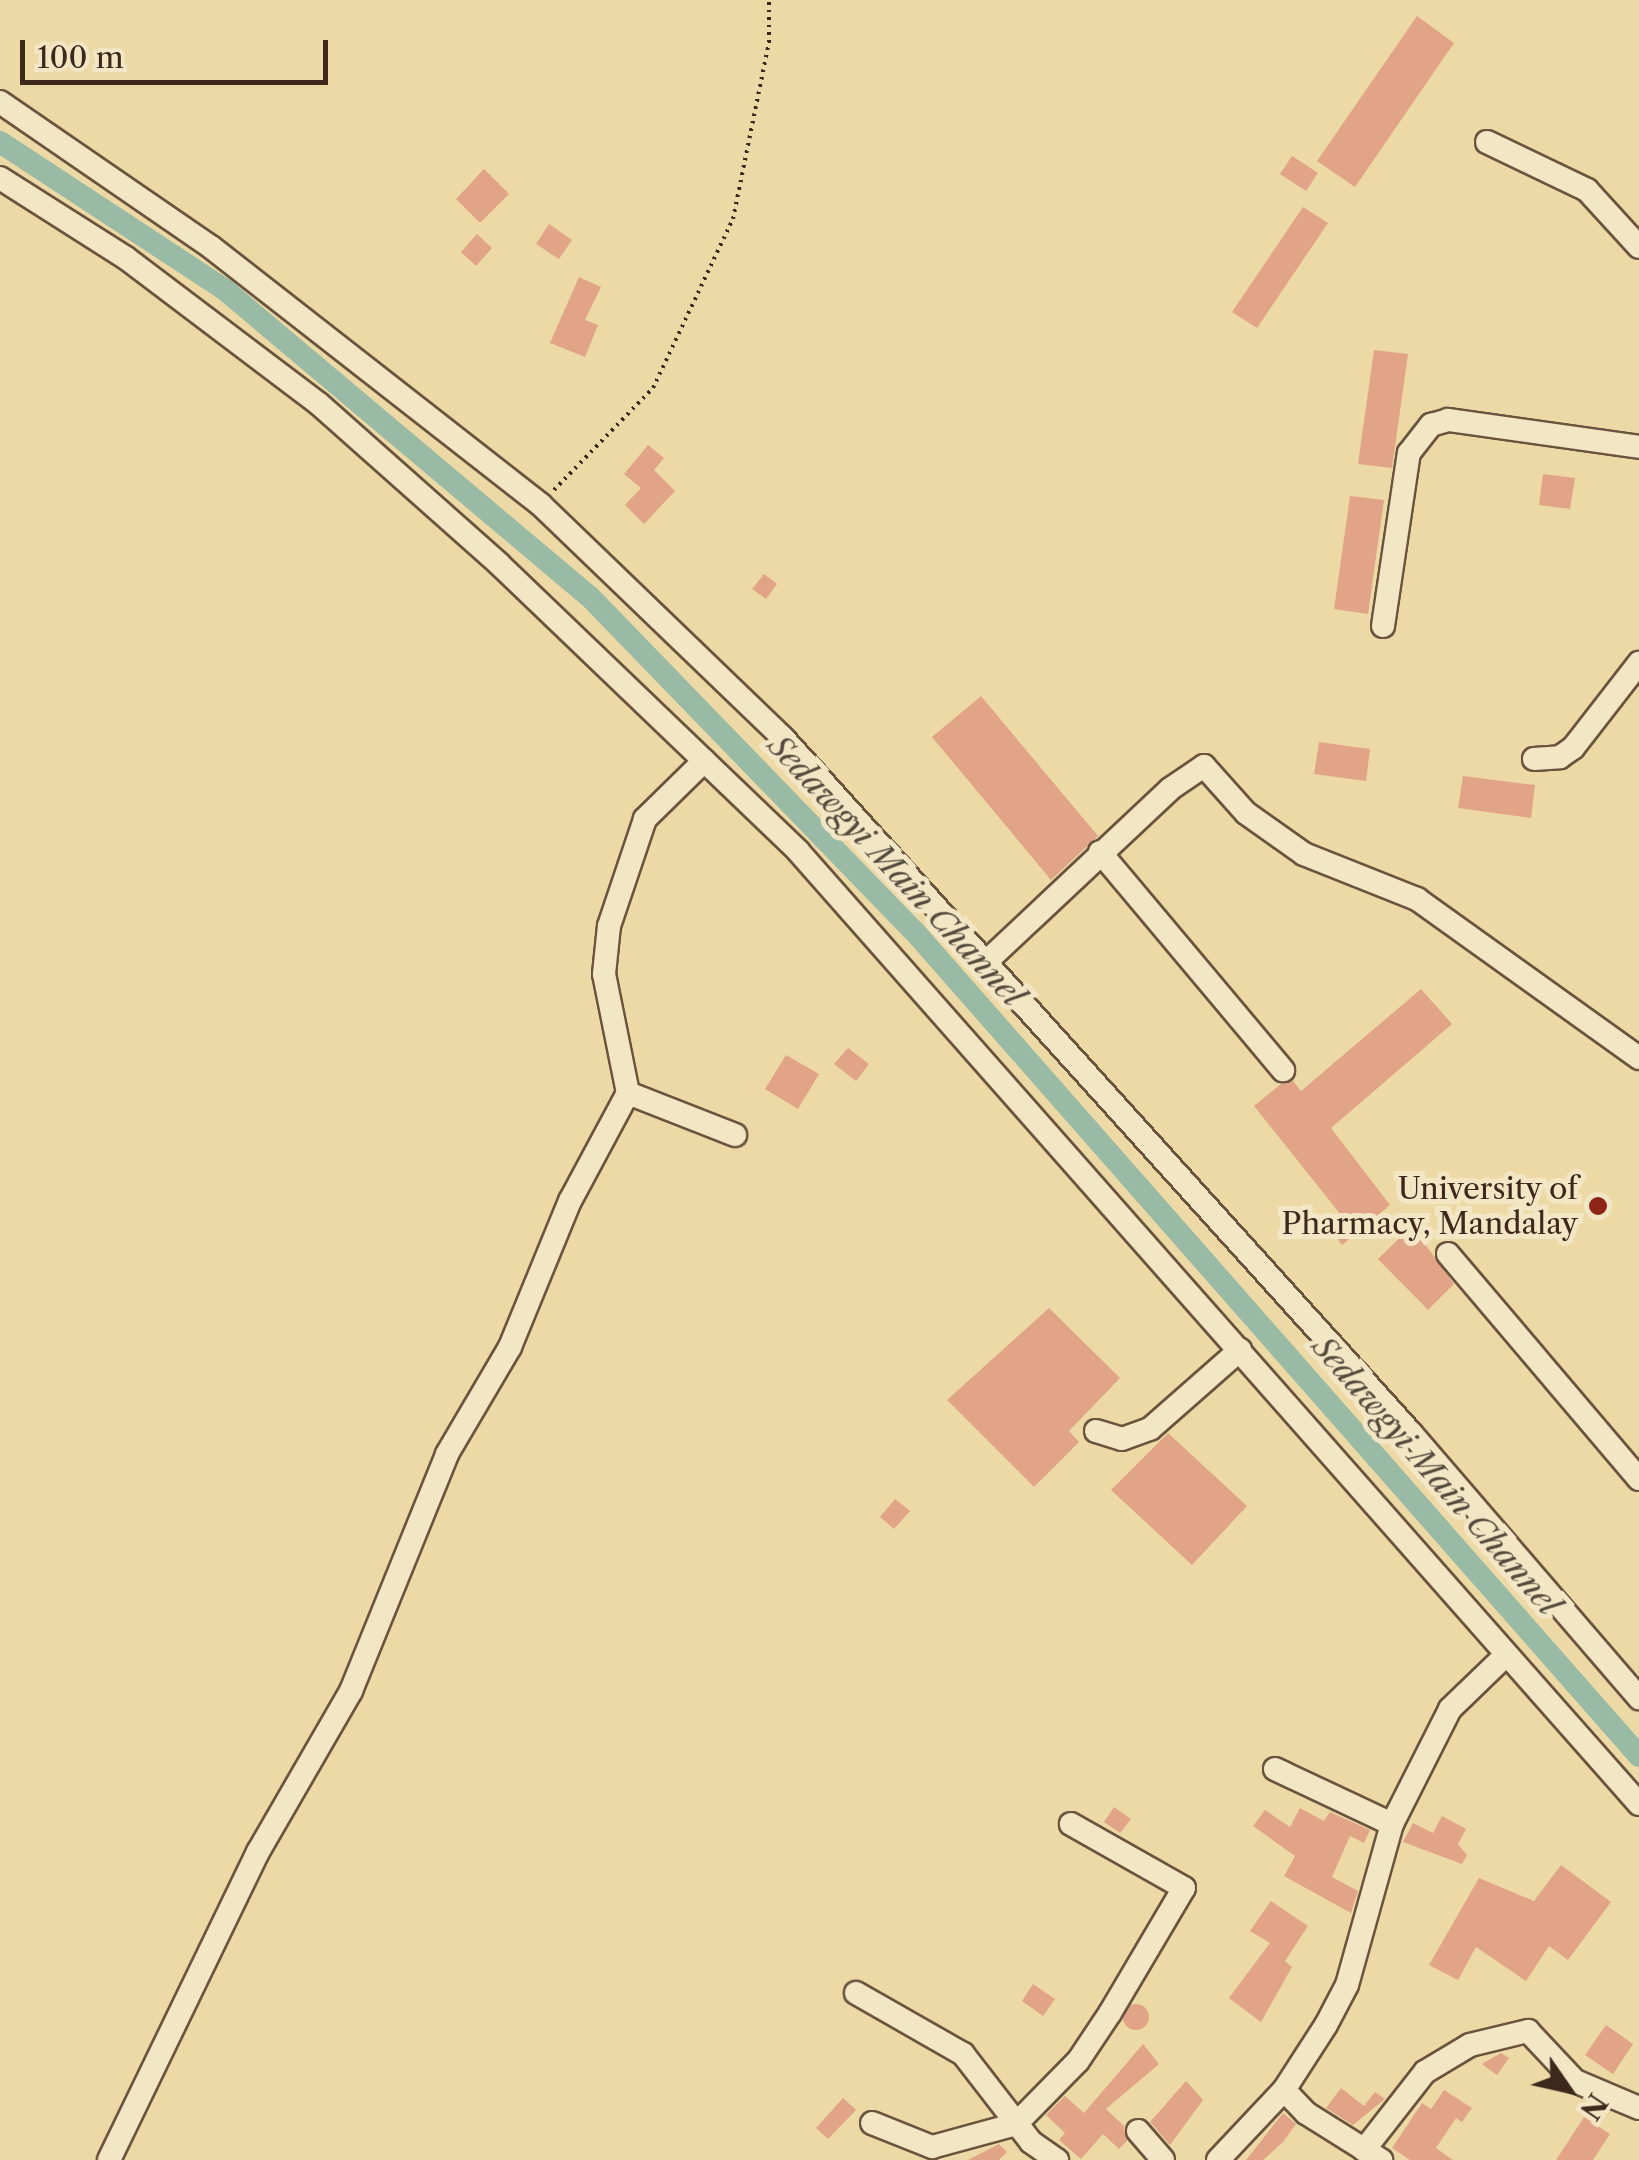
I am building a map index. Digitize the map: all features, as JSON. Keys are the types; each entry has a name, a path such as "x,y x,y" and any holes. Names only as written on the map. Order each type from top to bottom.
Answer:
{"street":[{"path":"0,102 211,247 540,504 783,738 1411,1433 1639,1698"},
{"path":"1487,142 1587,190 1639,247"},
{"path":"0,178 126,258 319,404 798,852 1639,1804"},
{"path":"1383,626 1409,453 1432,425 1448,420 1639,447"},
{"path":"1534,759 1573,748 1639,662"},
{"path":"109,2160 258,1852 351,1692 447,1454 510,1347 570,1201 628,1093 604,974 609,926 645,819 704,760"},
{"path":"985,963 1100,852 1204,766 1246,813 1304,854 1417,899 1639,1058"},
{"path":"1100,852 1283,1070"},
{"path":"628,1093 734,1135"},
{"path":"1448,1254 1639,1479"},
{"path":"1096,1431 1122,1438 1150,1428 1240,1350"},
{"path":"1218,2160 1284,2090 1347,1984 1392,1824 1450,1709 1506,1655"},
{"path":"1275,1769 1392,1824"},
{"path":"872,2123 932,2147 1016,2124 1078,2061 1184,1888 1071,1824"},
{"path":"856,1993 963,2054 1016,2124 1057,2160"},
{"path":"1284,2090 1372,2155 1425,2072 1470,2044 1528,2032 1575,2081 1639,2108"},
{"path":"1138,2130 1163,2160"}],"path":[{"path":"540,504 653,388 733,219 769,42 769,0"}],"building":[{"path":"1417,16 1454,43 1355,187 1317,161"},
{"path":"1292,156 1318,173 1306,191 1280,174"},
{"path":"484,169 509,194 480,223 456,199"},
{"path":"1303,207 1328,223 1257,328 1232,312"},
{"path":"549,224 572,240 559,259 536,244"},
{"path":"477,234 492,248 476,266 461,252"},
{"path":"579,277 601,287 585,320 598,325 585,357 550,343"},
{"path":"1374,350 1408,354 1392,468 1358,464"},
{"path":"648,445 664,458 654,470 675,491 644,524 625,505 641,488 624,474"},
{"path":"1543,474 1575,478 1570,509 1539,505"},
{"path":"1350,496 1384,500 1368,614 1334,609"},
{"path":"764,574 777,584 766,599 752,589"},
{"path":"981,696 1098,836 1051,880 932,737"},
{"path":"1319,742 1370,749 1366,781 1314,774"},
{"path":"1463,776 1535,785 1531,818 1458,808"},
{"path":"1421,989 1452,1024 1331,1128 1390,1205 1342,1245 1327,1226 1341,1215 1254,1106 1281,1084 1293,1081 1301,1091"},
{"path":"848,1048 869,1064 856,1081 834,1064"},
{"path":"786,1055 819,1074 798,1109 765,1089"},
{"path":"1412,1226 1454,1284 1428,1310 1378,1259"},
{"path":"1049,1308 1120,1378 1069,1431 1079,1442 1034,1487 947,1400"},
{"path":"1168,1433 1247,1506 1192,1565 1111,1490"},
{"path":"895,1499 910,1511 894,1529 880,1517"},
{"path":"1114,1807 1131,1819 1120,1833 1104,1822"},
{"path":"1300,1808 1324,1821 1330,1812 1370,1830 1364,1843 1350,1836 1332,1877 1358,1891 1351,1913 1284,1876 1295,1856 1253,1826 1265,1810 1290,1827"},
{"path":"1442,1816 1466,1829 1458,1844 1467,1855 1462,1864 1403,1842 1413,1823 1433,1833"},
{"path":"1561,1865 1611,1902 1568,1960 1549,1946 1526,1981 1476,1947 1458,1980 1429,1965 1479,1878 1534,1901"},
{"path":"1271,1901 1308,1926 1285,1961 1292,1967 1261,2022 1229,1998 1270,1943 1250,1931"},
{"path":"1033,1984 1055,1999 1043,2016 1022,2001"},
{"path":"1136,2004 1145,2008 1149,2017 1145,2026 1136,2030 1127,2026 1123,2017 1127,2008"},
{"path":"1606,2025 1633,2044 1613,2074 1585,2055"},
{"path":"1143,2044 1159,2064 1106,2109 1124,2126 1127,2141 1119,2149 1103,2134 1081,2159 1059,2140 1065,2133 1046,2115 1065,2096 1084,2113"},
{"path":"1501,2053 1509,2058 1497,2075 1482,2064"},
{"path":"1186,2081 1203,2100 1170,2145 1150,2122"},
{"path":"1341,2088 1364,2106 1375,2092 1385,2099 1353,2125 1326,2108"},
{"path":"1444,2090 1472,2108 1462,2122 1456,2118 1436,2148 1453,2160 1410,2160 1392,2148 1422,2103 1431,2109"},
{"path":"843,2098 856,2110 828,2139 816,2128"},
{"path":"1283,2113 1296,2124 1283,2142 1263,2160 1246,2160"},
{"path":"1584,2117 1610,2134 1593,2160 1556,2160"},
{"path":"999,2144 1007,2152 999,2160 968,2160"}],"waterway":[{"name":"Sedawgyi Main Channel","path":"0,142 224,289 589,596 914,931 1639,1756"}],"place":[{"name":"University of Pharmacy, Mandalay","path":"1598,1206"}]}
